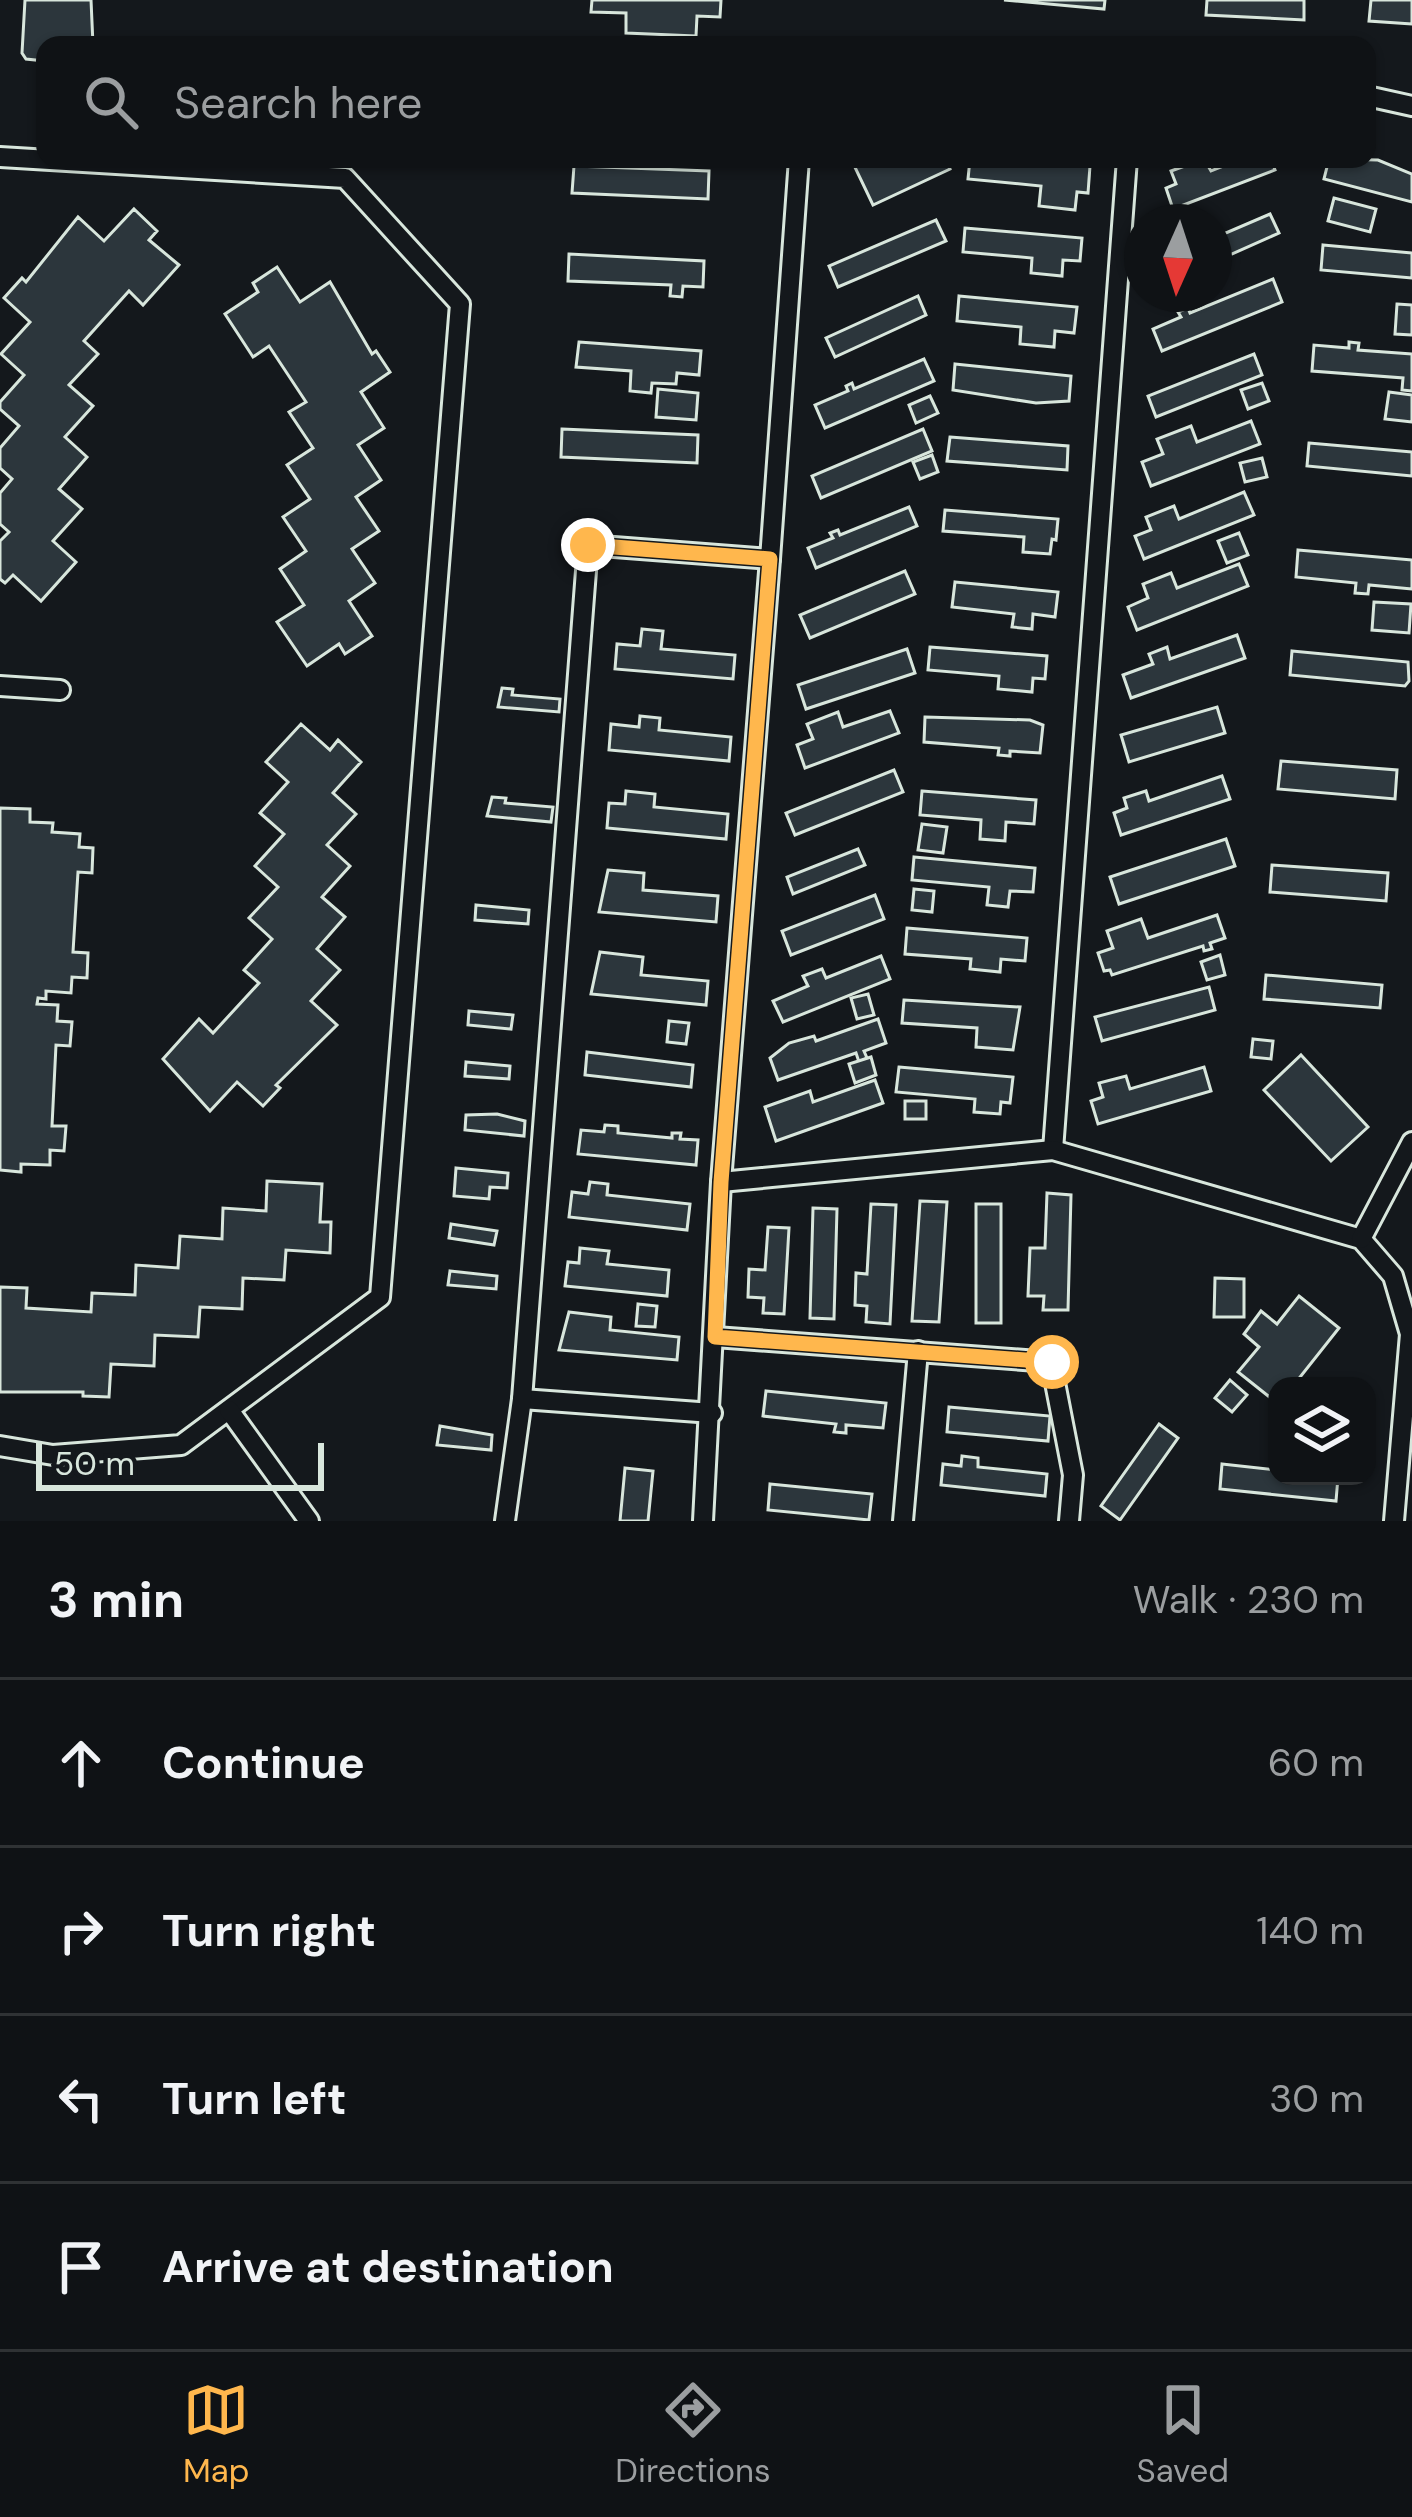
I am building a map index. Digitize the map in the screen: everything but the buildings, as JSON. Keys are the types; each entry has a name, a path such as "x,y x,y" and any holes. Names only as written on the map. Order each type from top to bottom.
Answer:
{"lane":[{"path":"1376,98 1412,106"},
{"path":"0,157 36,159"},
{"path":"0,1446 53,1455 182,1445 380,1297 460,304 345,178 181,168"},
{"path":"703,1521 721,1182 798,168"},
{"path":"1053,1150 1126,168"},
{"path":"505,1521 522,1399 588,545 770,559"},
{"path":"0,686 60,690"},
{"path":"1361,1239 1412,1142"},
{"path":"721,1182 1053,1150 1361,1239 1393,1276 1409,1334 1394,1521"},
{"path":"715,1337 1052,1362 1073,1475 1069,1521"},
{"path":"903,1521 918,1351"},
{"path":"522,1399 712,1413"},
{"path":"229,1410 309,1521"}],"route":[{"path":"588,545 770,559 721,1182 715,1337 1052,1362"}]}
